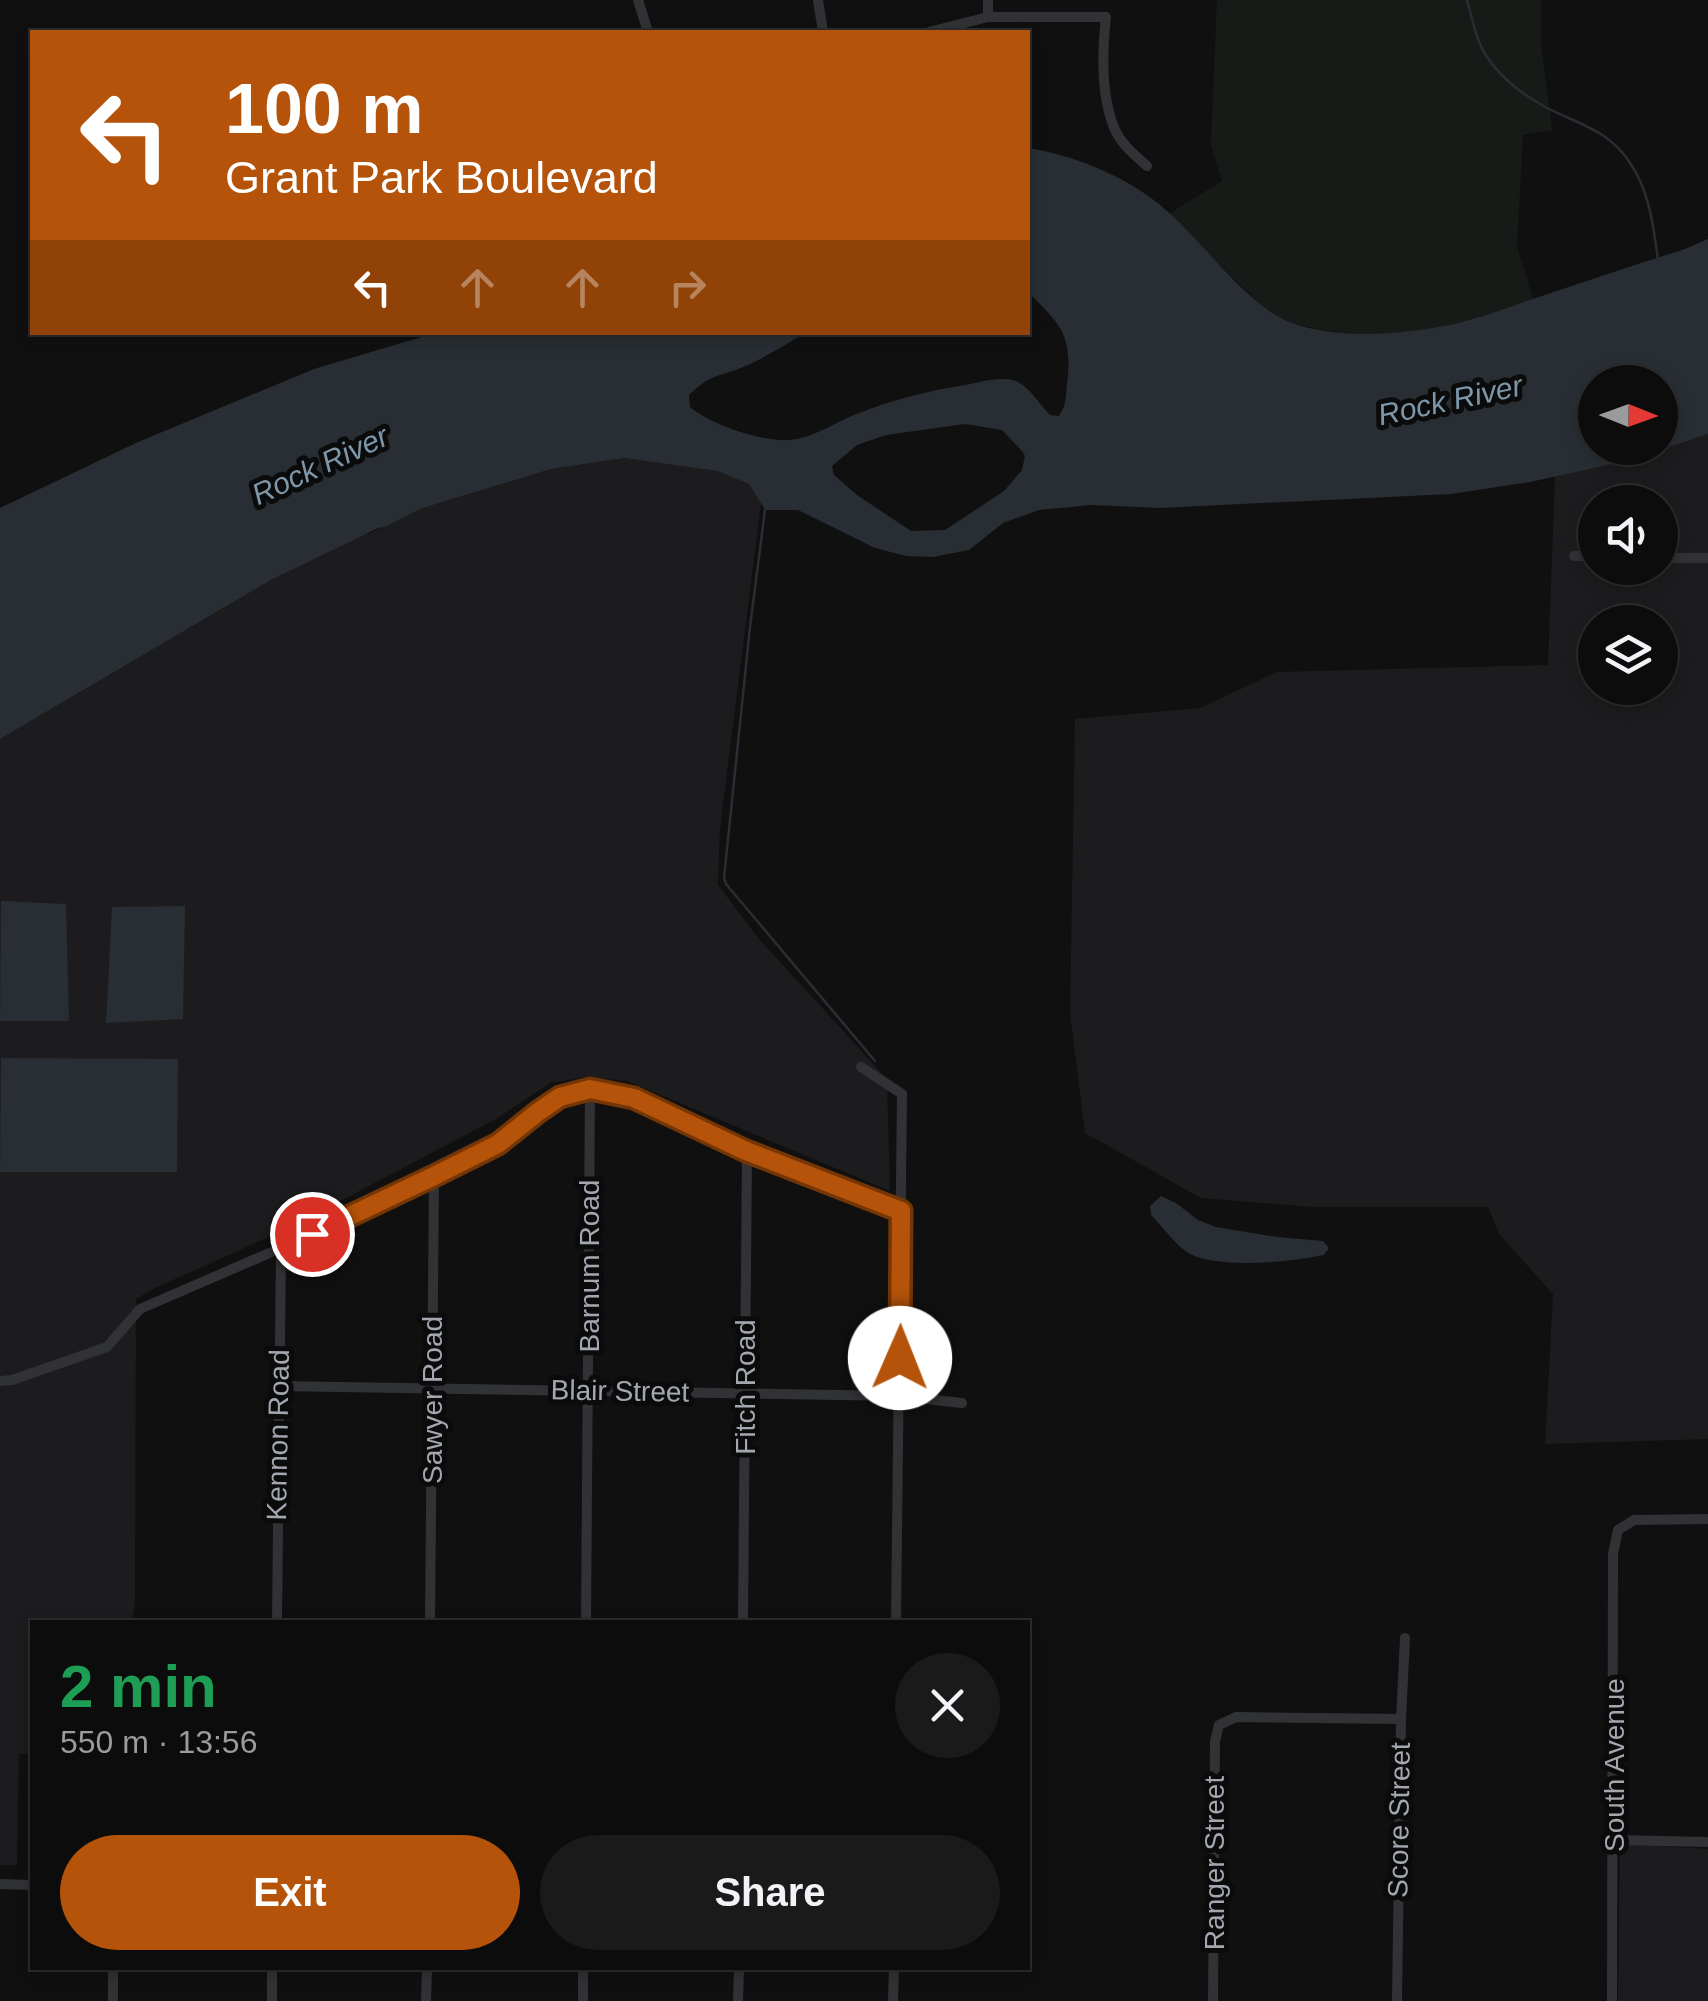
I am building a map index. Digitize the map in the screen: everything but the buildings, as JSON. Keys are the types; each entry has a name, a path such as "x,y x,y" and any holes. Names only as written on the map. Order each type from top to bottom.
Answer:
{"street":[{"path":"638,0 647,30"},
{"path":"818,0 823,30"},
{"path":"988,0 988,17"},
{"path":"937,30 988,17 1106,17 1105,78 1115,130 1126,147 1147,166"},
{"path":"1678,558 1708,558"},
{"path":"861,1068 902,1094 896,1620"},
{"path":"0,1380 12,1380 107,1348 140,1309 434,1176 498,1144 560,1097 590,1089 634,1098 746,1151 901,1211"},
{"name":"Barnum Road","path":"586,1620 590,1089"},
{"name":"Fitch Road","path":"743,1620 746,1151"},
{"name":"Sawyer Road","path":"430,1620 434,1176"},
{"name":"Kennon Road","path":"276,1620 281,1248"},
{"name":"Blair Street","path":"278,1386 745,1392 899,1396 962,1403"},
{"name":"South Avenue","path":"1612,2001 1613,1554 1618,1530 1634,1520 1708,1519"},
{"name":"Score Street","path":"1396,2001 1406,1638"},
{"name":"Ranger Street","path":"1213,2001 1215,1741 1219,1725 1236,1717 1401,1719"},
{"path":"1614,1840 1708,1842"},
{"path":"0,1884 30,1884"},
{"path":"113,1970 113,2001"},
{"path":"272,1970 272,2001"},
{"path":"426,2001 427,1970"},
{"path":"583,2001 584,1970"},
{"path":"738,2001 739,1970"},
{"path":"893,2001 894,1970"}],"shaded area":[{"path":"1217,0 1541,0 1541,44 1552,130 1523,135 1517,246 1533,299 1455,324 1378,334 1308,327 1288,320 1258,301 1169,214 1222,181 1211,145"},
{"path":"1708,434 1708,1439 1545,1444 1553,1294 1500,1235 1488,1207 1312,1207 1201,1198 1085,1133 1070,1013 1075,719 1200,708 1277,672 1548,665 1555,476 1607,465 1678,465 1678,444"},
{"path":"624,458 717,471 749,484 761,504 720,828 718,885 759,939 887,1079 890,1191 627,1081 586,1077 550,1083 496,1119 291,1227 136,1299 132,1620 30,1620 30,1753 19,1754 17,1865 0,1865 0,739 271,580 361,535 420,509 551,469"},
{"path":"1620,1844 1708,1849 1708,2001 1618,2001"}],"water":[{"name":"Rock River","path":"1030,148 1080,161 1130,184 1159,204 1268,310 1306,327 1328,331 1374,334 1462,322 1708,239 1708,434 1678,444 1678,365 1578,365 1578,465 1607,465 1451,494 1039,510 1003,523 969,550 933,557 906,556 875,548 798,510 765,510 749,484 717,471 624,458 551,469 420,509 271,580 0,739 0,508 138,442 314,369 428,335 802,335 739,369 711,379 689,395 690,407 723,426 790,440 895,400 999,379 1018,382 1050,415 1059,416 1066,393 1068,354 1056,323 1030,294","holes":["965,424 1002,430 1022,451 1022,470 1004,491 945,530 911,531 857,495 834,475 832,466 857,445 886,435"]},
{"path":"1,901 66,904 69,1021 0,1021"},
{"path":"185,906 183,1019 106,1023 112,907"},
{"path":"1,1058 178,1059 177,1172 0,1172"},
{"path":"1161,1196 1216,1227 1323,1241 1329,1248 1324,1255 1275,1262 1203,1259 1185,1251 1151,1215 1150,1206"}],"waterway":[{"path":"1467,0 1481,46 1504,77 1538,103 1593,130 1622,152 1646,197 1658,259"},
{"path":"765,510 724,878 875,1061"}],"route":[{"path":"312,1234 498,1144 560,1097 590,1089 634,1098 746,1151 901,1211 900,1358"}]}
